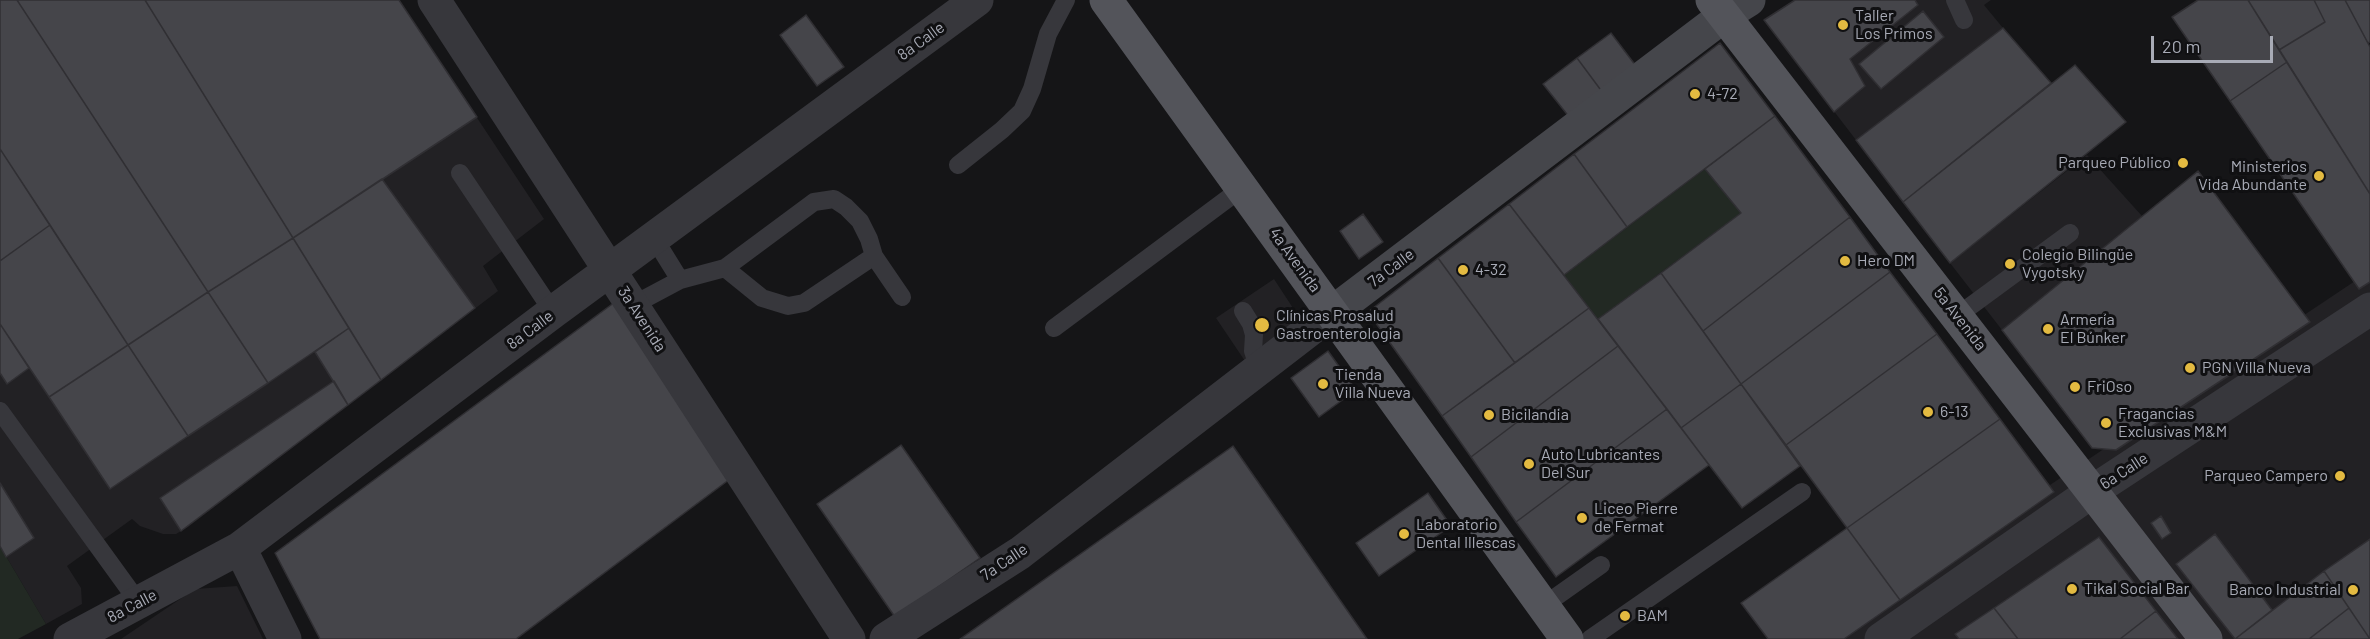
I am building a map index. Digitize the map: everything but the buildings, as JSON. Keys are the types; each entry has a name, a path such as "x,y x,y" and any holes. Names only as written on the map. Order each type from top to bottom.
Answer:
{"main road":[{"name":"4a Avenida","path":"1106,0 1567,639"},
{"name":"7a Calle","path":"1333,312 1729,5"},
{"name":"5a Avenida","path":"1729,5 1957,316 2206,639"}],"street":[{"name":"3a Avenida","path":"434,0 849,639"},
{"name":"8a Calle","path":"88,635 139,603 240,548 553,312 977,0"},
{"name":"6a Calle","path":"1881,639 2093,491 2370,309"},
{"name":"7a Calle","path":"886,639 1020,553 1333,312"},
{"path":"240,548 285,639"}],"lane":[{"path":"958,165 1022,111 1032,89 1048,34 1066,0"},
{"path":"1955,0 1964,20"},
{"path":"460,173 553,312"},
{"path":"1054,328 1242,188"},
{"path":"633,306 680,280 725,268 814,202 834,199 860,221 874,256 902,297"},
{"path":"1957,316 2070,233"},
{"path":"654,238 680,280"},
{"path":"725,268 762,298 788,306 804,303 874,256"},
{"path":"1243,311 1251,324 1254,335 1252,351 1259,369"},
{"path":"0,411 139,603"},
{"path":"1590,639 1802,492"},
{"path":"1543,606 1601,565"}],"shaded area":[{"path":"0,0 399,0 544,219 483,266 498,291 188,527 176,534 163,534 140,526 132,519 67,566 81,588 82,604 46,624 0,546"},
{"path":"1795,0 1991,0 1984,5 2003,28 1856,140 1764,20"},
{"path":"2087,155 2142,216 2002,330 1950,263"},
{"path":"1705,169 1741,213 1598,319 1564,275"},
{"path":"2370,271 2370,639 1828,639 2032,497"},
{"name":"Clínicas Prosalud Gastroenterologia","path":"1274,279 1308,331 1251,370 1216,318"},
{"path":"0,546 46,624 18,639 0,639"},
{"path":"237,586 263,639 121,639 195,589"}],"place":[{"name":"Taller Los Primos","path":"1843,25"},
{"name":"4-72","path":"1695,94"},
{"name":"Parqueo Público","path":"2183,163"},
{"name":"Ministerios Vida Abundante","path":"2319,176"},
{"name":"Hero DM","path":"1845,261"},
{"name":"Colegio Bilingüe Vygotsky","path":"2010,264"},
{"name":"4-32","path":"1463,270"},
{"name":"Clínicas Prosalud Gastroenterologia","path":"1262,325"},
{"name":"Armería El Búnker","path":"2048,329"},
{"name":"PGN Villa Nueva","path":"2190,368"},
{"name":"Tienda Villa Nueva","path":"1323,384"},
{"name":"FriOso","path":"2075,387"},
{"name":"6-13","path":"1928,412"},
{"name":"Bicilandia","path":"1489,415"},
{"name":"Fragancias Exclusivas M&M","path":"2106,423"},
{"name":"Auto Lubricantes Del Sur","path":"1529,464"},
{"name":"Parqueo Campero","path":"2340,476"},
{"name":"Liceo Pierre de Fermat","path":"1582,518"},
{"name":"Laboratorio Dental Illescas","path":"1404,534"},
{"name":"Tikal Social Bar","path":"2072,589"},
{"name":"Banco Industrial","path":"2353,590"},
{"name":"BAM","path":"1625,616"}]}
